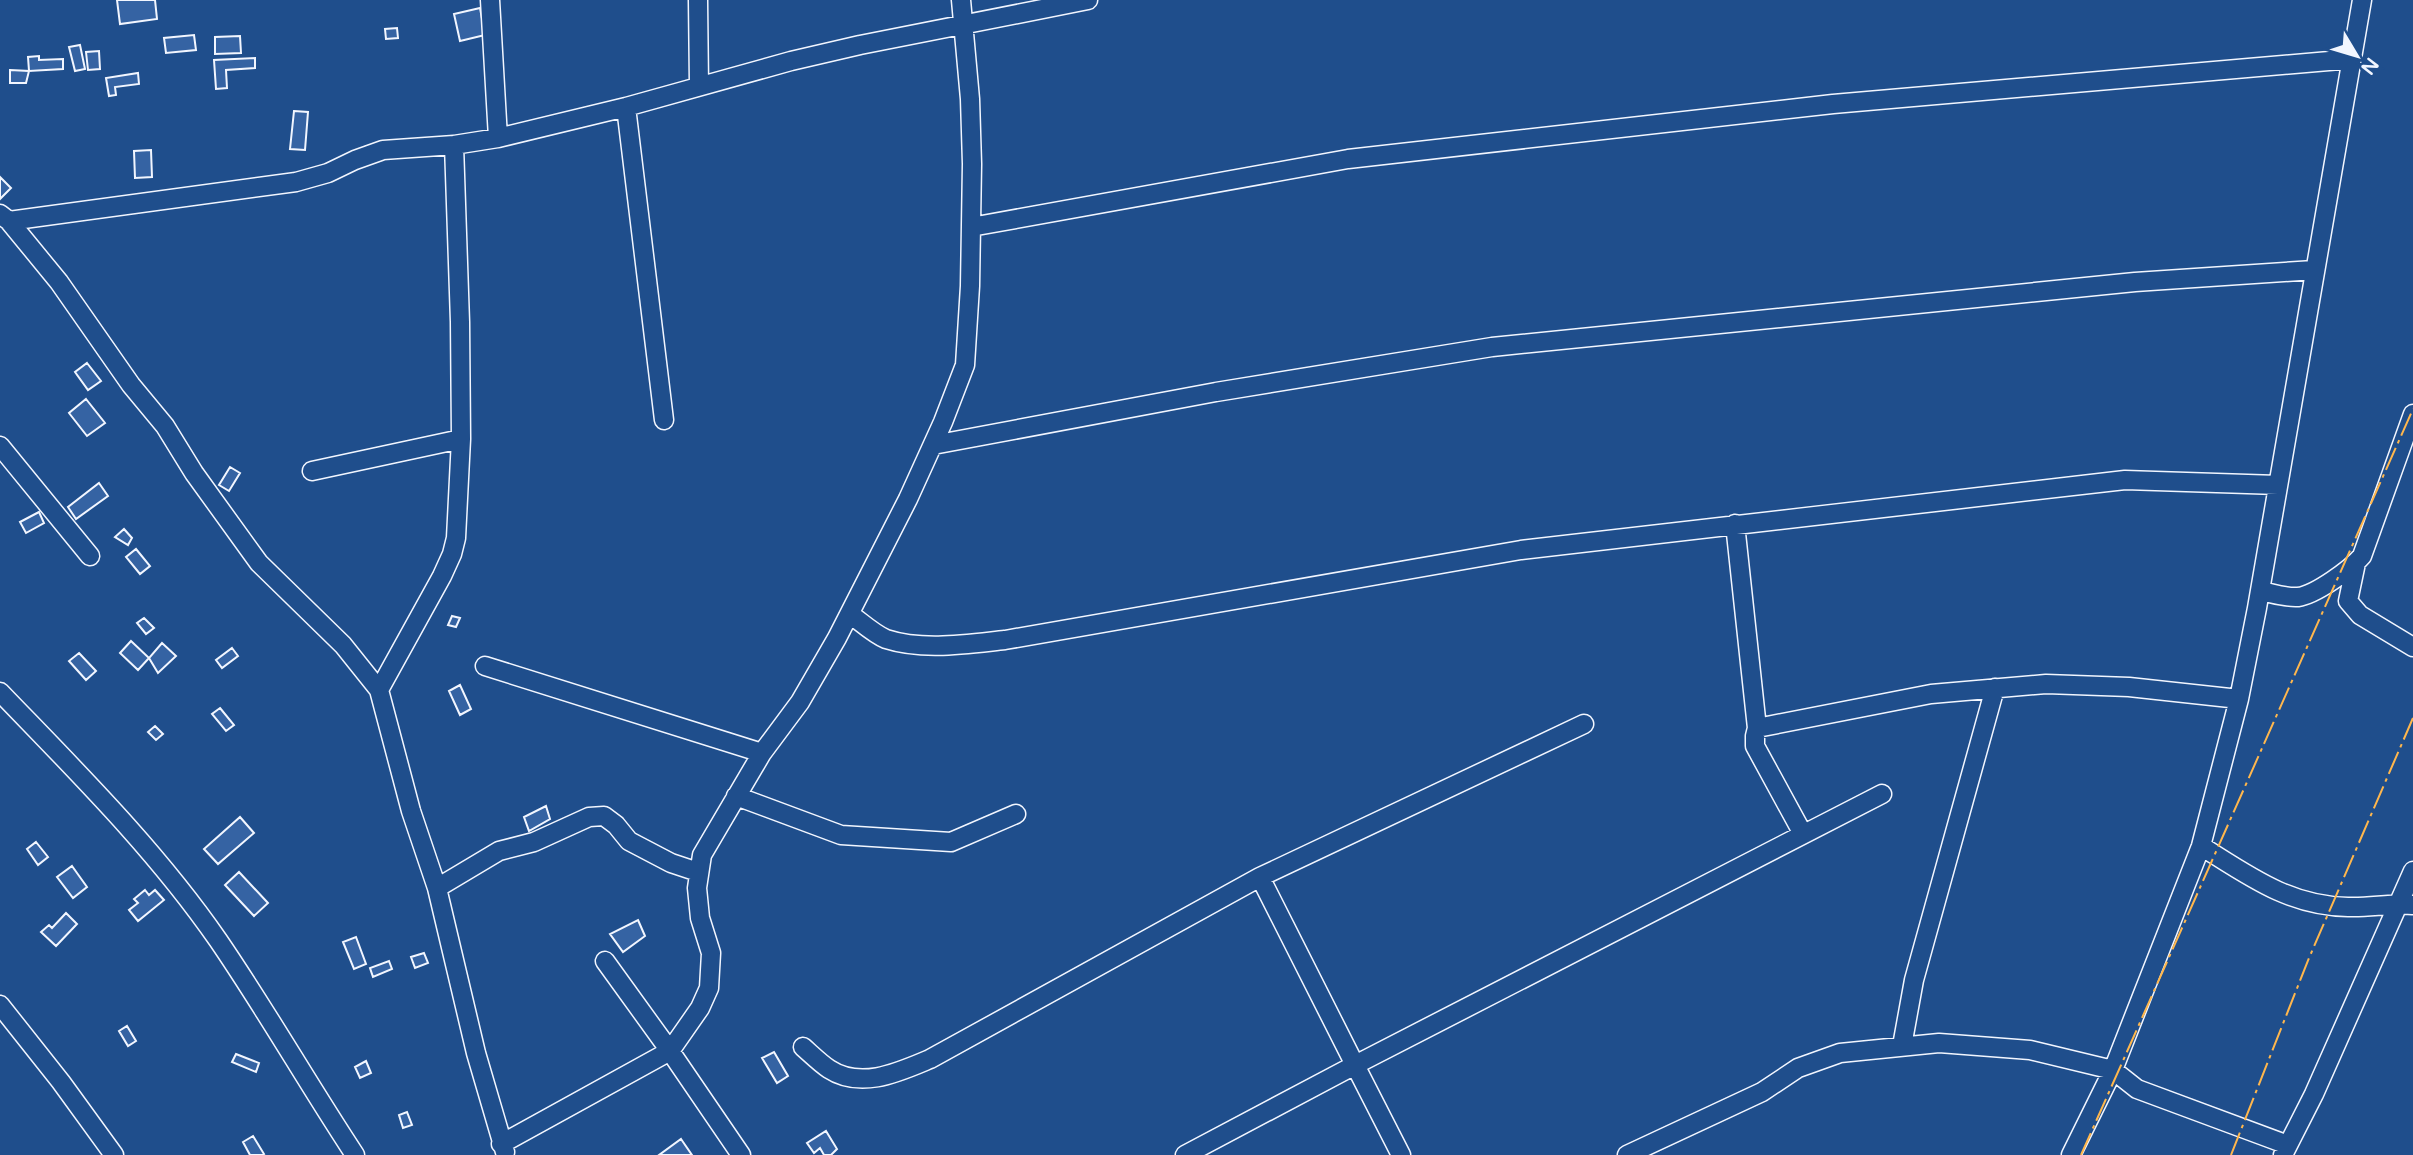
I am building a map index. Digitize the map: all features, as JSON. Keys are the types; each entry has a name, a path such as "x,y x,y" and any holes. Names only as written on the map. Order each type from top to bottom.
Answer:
{"street":[{"path":"490,0 498,138"},
{"path":"698,0 699,86"},
{"path":"5,218 59,282 131,385 165,426 194,472 259,563 343,645 379,690 411,811 437,888 476,1053 504,1149 670,1051 700,1008 709,988 711,953 700,918 696,888 702,856 762,753 816,677 850,614 933,445 965,365 970,286 972,164 961,0"},
{"path":"5,218 296,182 328,173 383,150 454,145 498,138 626,107 803,58 1088,0"},
{"path":"2071,1155 2113,1070 2201,846 2239,699 2362,0"},
{"path":"971,227 1348,159 1833,104 2352,59"},
{"path":"626,107 664,420"},
{"path":"379,690 452,554 456,538 461,439 454,145"},
{"path":"933,445 1216,392 1492,347 2135,282 2314,270"},
{"path":"2260,591 2301,596 2310,594 2356,563 2362,556 2413,414"},
{"path":"312,471 461,439"},
{"path":"0,446 90,556"},
{"path":"850,614 884,638 916,644 969,644 1018,638 1521,550 2125,480 2277,485"},
{"path":"1735,524 1757,728 1755,746 1803,834"},
{"path":"2356,563 2348,601 2360,615 2413,647"},
{"path":"485,666 762,753"},
{"path":"1757,728 1931,694 2046,684 2129,687 2239,699"},
{"path":"1902,1046 1914,979 1995,688"},
{"path":"0,692 114,811 194,908 217,939 355,1155"},
{"path":"803,1047 830,1071 859,1079 892,1076 930,1059 1259,877 1584,724"},
{"path":"1185,1155 1882,794"},
{"path":"736,796 841,835 951,842 1016,814"},
{"path":"437,888 499,851 534,842 589,817 604,816 616,825 629,841 671,863 698,872"},
{"path":"2201,846 2270,889 2296,900 2348,907 2406,904"},
{"path":"1628,1155 1762,1092 1798,1068 1840,1053 1939,1043 2030,1050 2113,1070 2137,1088 2286,1150 2406,904 2413,871"},
{"path":"1259,877 1401,1155"},
{"path":"605,961 741,1155"},
{"path":"0,1005 114,1155"}],"building":[{"path":"117,0 155,0 157,19 120,24"},
{"path":"480,8 485,35 460,41 454,14"},
{"path":"397,28 398,38 386,39 385,29"},
{"path":"194,35 196,50 166,53 164,38"},
{"path":"240,36 241,53 215,54 215,37"},
{"path":"80,45 85,69 75,71 69,47"},
{"path":"99,51 100,69 88,70 86,52"},
{"path":"39,56 39,60 63,59 63,69 29,71 28,57"},
{"path":"255,58 255,68 226,70 227,88 216,89 214,60"},
{"path":"10,70 29,71 26,83 10,83"},
{"path":"138,73 139,84 115,87 116,95 109,96 106,78"},
{"path":"294,111 308,112 305,150 290,149"},
{"path":"151,150 152,177 135,178 134,151"},
{"path":"0,177 11,188 0,199"},
{"path":"87,363 101,381 88,390 75,372"},
{"path":"86,399 105,423 87,436 69,413"},
{"path":"230,467 240,473 229,491 219,485"},
{"path":"99,483 108,496 76,519 68,507"},
{"path":"39,512 44,523 26,533 20,522"},
{"path":"124,529 132,538 128,545 115,537"},
{"path":"136,549 150,566 140,574 126,557"},
{"path":"452,616 460,618 456,627 448,625"},
{"path":"144,618 154,628 146,634 137,623"},
{"path":"131,641 149,658 138,670 120,653"},
{"path":"162,643 176,656 158,673 149,658"},
{"path":"232,648 238,656 222,668 216,660"},
{"path":"79,653 96,671 86,680 69,661"},
{"path":"460,685 471,709 460,715 449,691"},
{"path":"220,708 234,725 226,731 212,714"},
{"path":"155,726 163,734 156,740 148,732"},
{"path":"546,806 550,819 529,831 524,817"},
{"path":"240,817 254,833 218,864 204,849"},
{"path":"36,842 48,857 38,865 27,849"},
{"path":"72,866 87,887 73,898 57,877"},
{"path":"239,872 268,903 254,916 225,885"},
{"path":"145,890 149,895 155,890 164,900 138,921 129,910 138,903 134,899"},
{"path":"66,913 77,924 56,946 41,932 49,925 52,928"},
{"path":"638,920 645,936 623,952 610,934"},
{"path":"356,937 366,964 354,969 343,942"},
{"path":"424,953 428,963 415,968 411,957"},
{"path":"389,961 392,969 373,977 370,968"},
{"path":"127,1026 136,1041 128,1046 119,1031"},
{"path":"774,1052 788,1076 777,1083 762,1058"},
{"path":"236,1054 259,1063 256,1072 232,1062"},
{"path":"366,1061 371,1073 360,1078 355,1067"},
{"path":"407,1112 412,1125 403,1128 399,1115"},
{"path":"826,1131 837,1149 831,1155 824,1155 820,1148 814,1153 807,1143"},
{"path":"253,1136 264,1154 250,1155 243,1142"},
{"path":"681,1139 692,1155 659,1155"}],"power":[{"path":"2081,1155 2413,409"},
{"path":"2231,1155 2309,958 2413,718"}]}
